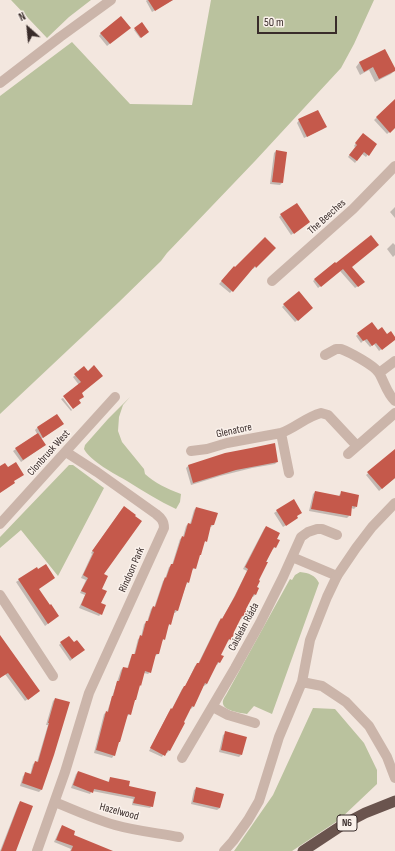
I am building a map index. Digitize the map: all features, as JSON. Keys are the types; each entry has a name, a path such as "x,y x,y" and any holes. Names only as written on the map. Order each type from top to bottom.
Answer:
{"highway":[{"name":"N6","path":"303,851 344,824 365,813 395,801"}],"street":[{"path":"0,83 111,0"},
{"name":"The Beeches","path":"272,281 353,209 395,166"},
{"path":"325,355 336,349 341,349 372,366 379,373 384,386 395,401"},
{"path":"379,373 395,361"},
{"name":"Clonbrusk West","path":"0,524 115,397"},
{"name":"Glenatore","path":"191,451 281,433 289,430 312,416 321,413 328,415 357,446"},
{"path":"348,454 395,413"},
{"path":"281,433 289,473"},
{"name":"Rindoon Park","path":"55,802 89,693 164,525 161,518 156,514 66,452"},
{"path":"224,851 248,820 259,801 279,737 302,682 310,640 337,576 372,527 395,503"},
{"name":"Caisleán Riáda","path":"182,758 236,668 260,623 301,537 312,530 322,529 337,535"},
{"path":"292,557 337,576"},
{"path":"0,595 53,676"},
{"path":"302,682 322,686 346,702 369,726 387,757 395,778"},
{"path":"213,707 228,714 255,723"},
{"path":"37,848 55,802"},
{"name":"Hazelwood","path":"55,802 115,825 179,837"}],"green space":[{"path":"11,0 91,0 69,17 47,38"},
{"path":"211,0 374,0 354,44 341,68 161,261 0,414 0,96 72,42 130,104 192,105"},
{"path":"130,397 123,405 119,417 118,431 122,442 144,469 145,474 162,486 181,494 180,502 176,509 163,503 103,467 87,454 84,449 85,445 108,419"},
{"path":"69,465 73,465 104,488 58,576 21,530 0,548 0,537"},
{"path":"300,572 311,575 316,578 319,583 272,714 254,706 247,714 227,708 223,704 224,698 290,579 292,580 295,575"},
{"path":"313,708 335,709 364,743 377,770 377,784 339,820 292,851 234,851 273,795"}],"building":[{"path":"148,0 173,0 155,11"},
{"path":"121,16 131,28 110,44 100,33"},
{"path":"142,22 149,32 141,38 134,28"},
{"path":"385,49 395,68 395,71 379,79 373,67 364,72 359,62"},
{"path":"395,99 395,128 390,133 376,117"},
{"path":"318,110 327,127 307,137 298,119"},
{"path":"363,133 377,144 369,156 364,152 357,161 349,155 357,145 355,143"},
{"path":"276,150 287,152 283,183 272,182"},
{"path":"297,203 310,222 294,234 280,214"},
{"path":"371,235 379,245 352,267 365,282 358,287 343,269 321,287 314,279"},
{"path":"265,237 276,248 256,268 255,266 233,292 221,281 234,266 235,267"},
{"path":"299,291 313,308 298,321 283,304"},
{"path":"372,322 378,330 382,327 387,334 391,331 395,337 395,340 382,350 376,343 372,346 367,339 363,341 357,333"},
{"path":"94,365 103,376 82,393 84,397 79,400 81,403 73,409 63,396 81,382 74,374 84,366 88,371"},
{"path":"57,414 64,424 43,438 37,427"},
{"path":"38,433 46,445 23,460 15,448"},
{"path":"275,443 278,462 236,470 193,483 188,465 225,453"},
{"path":"395,449 395,478 382,489 367,472"},
{"path":"16,462 24,475 0,493 0,466 5,463 8,467"},
{"path":"315,491 340,496 341,491 359,495 357,507 352,506 351,516 311,509"},
{"path":"294,499 302,513 297,516 298,518 286,526 276,510"},
{"path":"124,506 142,521 104,574 108,576 102,589 107,591 101,603 106,605 102,615 81,605 86,593 81,591 88,578 83,575 94,552 92,551"},
{"path":"196,507 218,513 214,525 211,525 207,542 205,541 196,569 193,568 178,611 175,610 171,625 169,624 165,640 163,639 159,654 156,654 151,673 145,671 131,715 128,714 115,756 96,750 106,711 108,712 117,681 119,681 123,667 128,668 132,654 135,654 140,635 142,636 146,621 148,621 153,606 155,607 165,577 166,578 171,564 173,564 188,523 191,524"},
{"path":"266,526 280,533 277,539 280,540 276,548 274,547 266,562 268,562 259,580 260,581 257,587 259,588 256,595 254,594 246,609 248,610 244,617 242,616 231,640 229,639 221,655 224,656 220,663 218,662 207,684 205,683 194,707 192,706 170,751 168,750 165,756 150,748 171,708 172,709 197,663 199,663 221,618 222,619 235,596 248,569 245,567"},
{"path":"46,564 55,578 39,589 59,616 48,624 18,579 37,567 38,569"},
{"path":"0,635 40,691 28,700 8,673 0,678"},
{"path":"69,636 74,642 77,640 85,650 72,659 60,642"},
{"path":"55,698 70,702 42,790 22,783 25,772 31,774 35,761 38,762"},
{"path":"225,731 247,737 242,755 221,750"},
{"path":"78,771 109,782 110,777 130,781 129,786 156,792 153,807 133,803 135,797 94,789 93,793 73,785"},
{"path":"196,787 224,794 220,808 193,802"},
{"path":"20,801 33,806 16,851 1,851"},
{"path":"62,825 75,831 74,835 113,851 71,851 73,846 56,840"}]}
